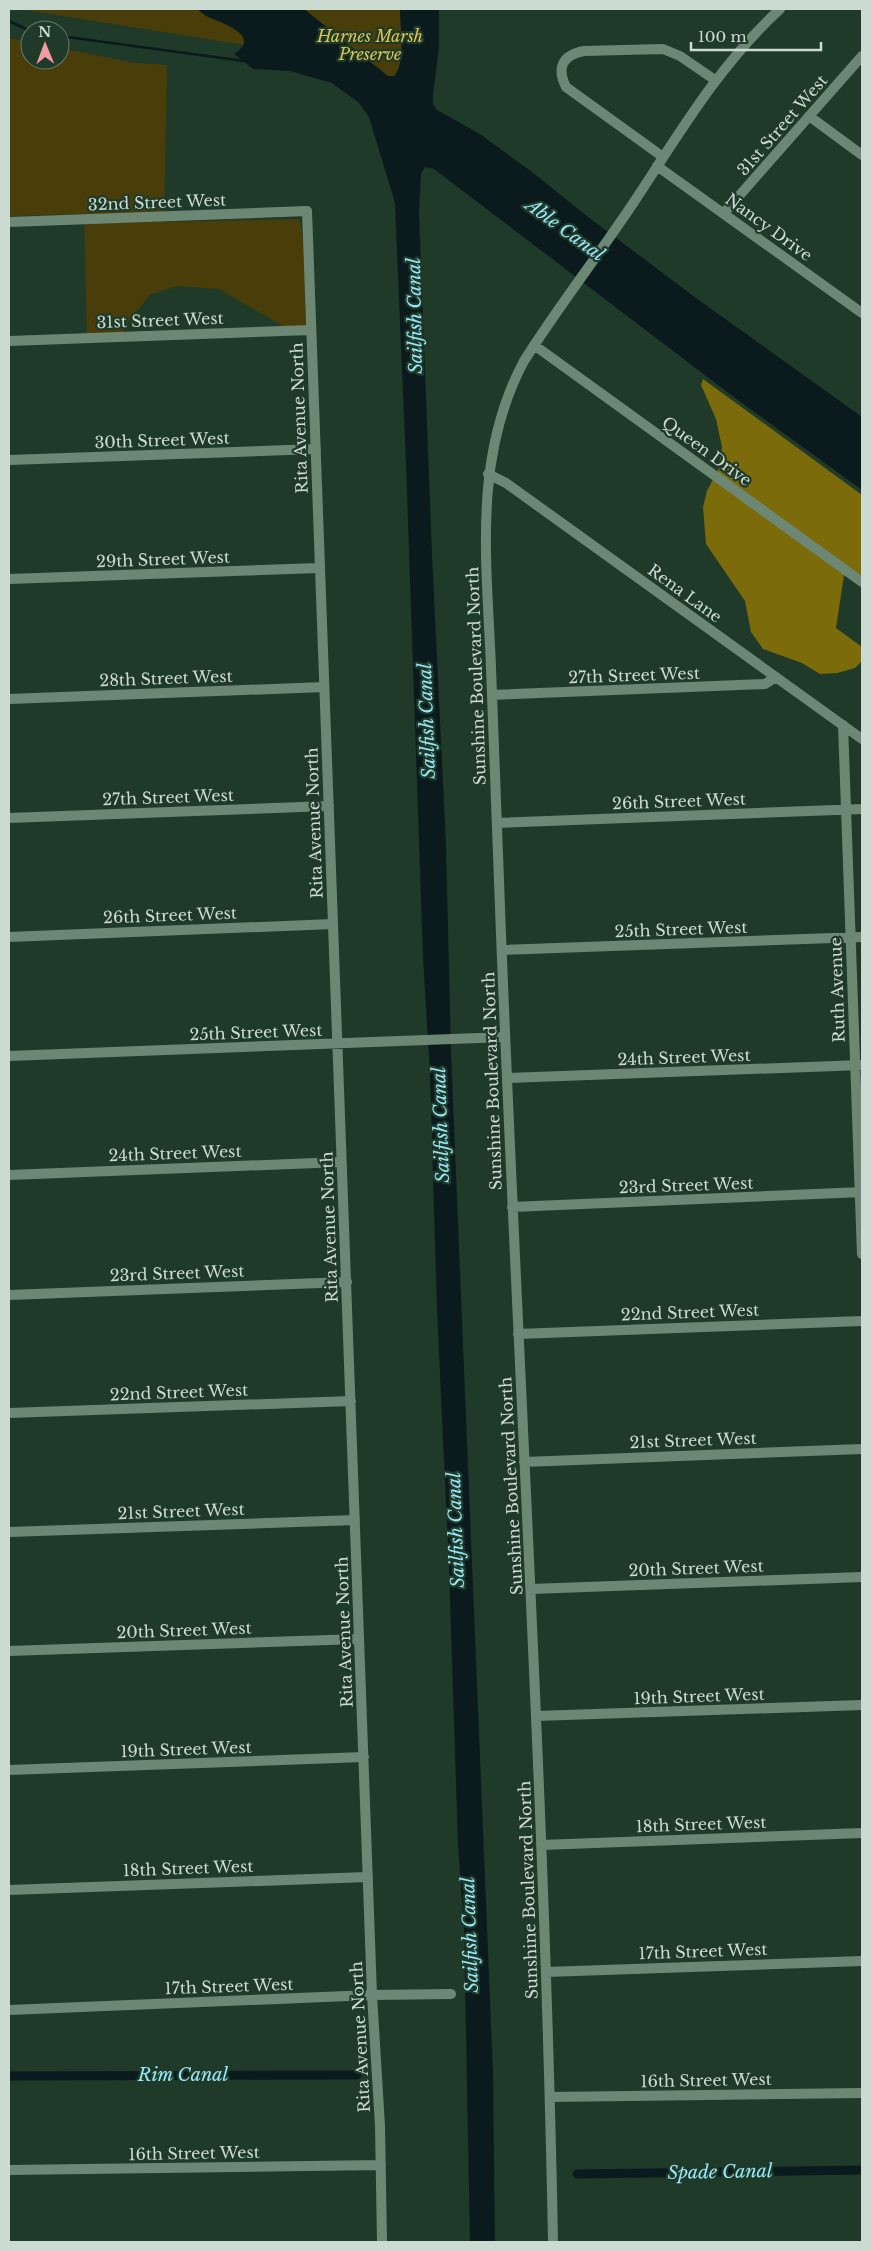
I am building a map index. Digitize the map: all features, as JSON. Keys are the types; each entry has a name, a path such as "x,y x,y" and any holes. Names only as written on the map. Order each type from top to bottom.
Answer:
{"street":[{"name":"Sunshine Boulevard North","path":"553,2242 546,1972 531,1589 512,1207 485,519 488,474 501,415 518,373 534,345 615,231 714,80 749,38 780,9"},
{"name":"Nancy Drive","path":"714,80 680,56 663,49 584,50 574,52 561,66 561,77 566,86 724,213 862,313"},
{"name":"31st Street West","path":"724,213 862,56"},
{"path":"809,116 862,156"},
{"name":"32nd Street West","path":"9,222 307,211"},
{"name":"Rita Avenue North","path":"307,211 382,2242"},
{"name":"31st Street West","path":"9,341 311,330"},
{"name":"Queen Drive","path":"534,345 862,582"},
{"name":"30th Street West","path":"9,460 316,449"},
{"name":"Rena Lane","path":"488,474 506,482 862,740"},
{"name":"29th Street West","path":"9,579 319,568"},
{"name":"27th Street West","path":"492,695 765,684 776,677"},
{"name":"28th Street West","path":"9,699 324,687"},
{"name":"Ruth Avenue","path":"843,726 850,937 859,1065 862,1254"},
{"name":"27th Street West","path":"9,818 328,806"},
{"name":"26th Street West","path":"497,823 862,809"},
{"name":"26th Street West","path":"9,937 333,924"},
{"name":"25th Street West","path":"502,950 862,937"},
{"name":"25th Street West","path":"9,1056 505,1037"},
{"name":"24th Street West","path":"507,1078 859,1065"},
{"name":"24th Street West","path":"9,1175 342,1162"},
{"name":"23rd Street West","path":"512,1207 861,1193"},
{"name":"23rd Street West","path":"9,1294 346,1282"},
{"name":"22nd Street West","path":"518,1334 862,1321"},
{"name":"22nd Street West","path":"9,1414 351,1400"},
{"name":"21st Street West","path":"524,1462 862,1449"},
{"name":"21st Street West","path":"9,1532 355,1520"},
{"name":"20th Street West","path":"531,1589 862,1577"},
{"name":"20th Street West","path":"9,1651 359,1639"},
{"name":"19th Street West","path":"536,1716 862,1705"},
{"name":"19th Street West","path":"9,1770 364,1757"},
{"name":"18th Street West","path":"541,1845 862,1833"},
{"name":"18th Street West","path":"9,1890 368,1876"},
{"name":"17th Street West","path":"546,1972 862,1961"},
{"name":"17th Street West","path":"9,2010 372,1995 451,1994"},
{"name":"16th Street West","path":"550,2097 862,2093"},
{"name":"16th Street West","path":"9,2170 380,2164"}],"green space":[{"name":"Harnes Marsh Preserve","path":"20,9 409,9 401,114 327,58"},
{"path":"9,38 20,40 20,70 70,70 70,50 135,63 167,65 164,222 300,219 312,313 312,332 286,328 219,289 178,286 151,294 130,319 118,341 87,341 84,214 9,216"}],"shaded area":[{"path":"703,379 862,495 862,586 844,575 836,628 862,647 862,661 855,668 837,673 820,674 802,663 763,649 751,632 745,601 706,544 703,507 707,491 718,470 722,447 716,419 701,385"}],"water":[{"path":"197,9 304,9 388,76 394,76 398,70 401,54 400,9 439,9 439,47 433,94 433,104 437,110 480,134 696,298 862,417 862,490 731,395 434,169 425,167 421,174 419,213 432,554 446,845 451,1053 493,2073 495,2242 470,2242 464,1929 458,1845 449,1567 437,1310 430,1075 423,957 395,203 369,117 358,102 332,83 290,71 253,69 234,54 242,47 244,41 242,35 236,30 206,16"}],"waterway":[{"path":"9,21 20,26"},
{"path":"70,37 244,61"},
{"name":"Rim Canal","path":"9,2076 357,2075"},
{"name":"Spade Canal","path":"577,2174 862,2170"}],"water label":[{"name":"Able Canal","path":"565,230"},
{"name":"Sailfish Canal","path":"415,316"},
{"name":"Sailfish Canal","path":"427,721"},
{"name":"Sailfish Canal","path":"441,1125"},
{"name":"Sailfish Canal","path":"456,1530"},
{"name":"Sailfish Canal","path":"470,1935"}]}
